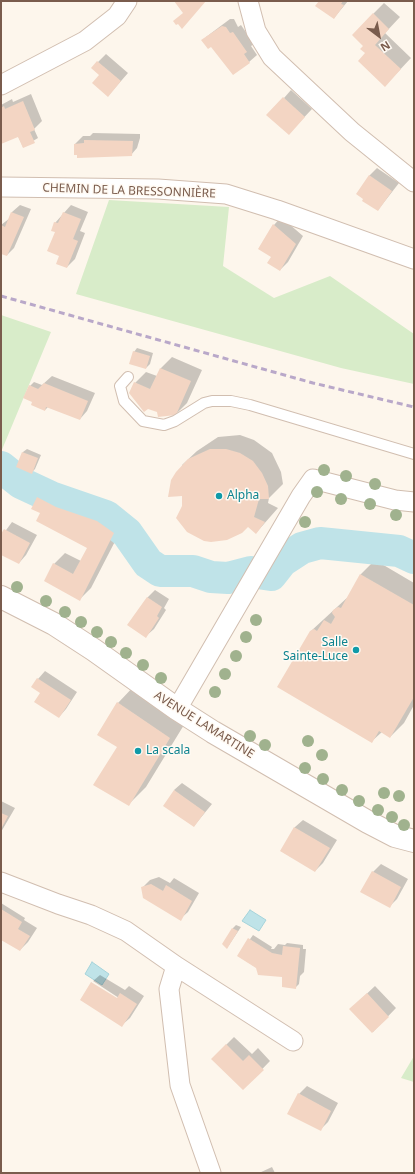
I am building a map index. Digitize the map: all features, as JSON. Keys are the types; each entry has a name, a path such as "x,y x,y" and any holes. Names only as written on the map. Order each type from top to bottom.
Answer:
{"street":[{"path":"1,85 85,41 117,16 128,1"},
{"path":"248,1 256,31 272,57 352,132 414,182"},
{"name":"CHEMIN DE LA BRESSONNIÈRE","path":"1,187 158,190 226,194 277,210 414,259"},
{"path":"177,710 301,496 313,479 395,500 414,502"},
{"name":"AVENUE LAMARTINE","path":"1,597 54,624 94,650 177,710 368,822 395,836 414,841"},
{"path":"1,882 91,915 126,931 176,966 293,1041"},
{"path":"176,966 169,990 180,1085 211,1173"}],"lane":[{"path":"128,378 120,386 124,401 137,417 142,421 152,424 164,425 175,421 204,403 212,400 231,401 250,405 414,454"}],"green space":[{"path":"109,200 229,207 223,266 274,298 330,276 414,334 414,384 341,368 76,294"},
{"path":"1,315 51,332 1,452"},
{"path":"414,1056 414,1082 401,1078"}],"water":[{"path":"250,910 266,920 259,931 242,921"},
{"path":"92,962 109,974 102,985 85,974"}],"building":[{"path":"174,1 206,1 182,29 173,21 183,13"},
{"path":"319,1 343,1 341,4 344,5 334,19 315,6"},
{"path":"373,13 389,29 375,45 401,69 385,87 358,61 365,53 360,49 363,46 352,35"},
{"path":"222,26 226,27 230,33 233,32 247,52 244,54 250,63 233,75 211,47 208,49 201,40"},
{"path":"97,61 121,81 108,97 92,83 99,75 91,68"},
{"path":"283,97 305,117 289,135 266,115"},
{"path":"23,101 35,130 30,132 35,143 23,148 18,137 1,144 1,108 4,106 5,109"},
{"path":"84,140 133,141 132,156 77,158 77,155 74,155 74,144 84,143"},
{"path":"369,175 392,191 378,211 362,201 363,199 356,194"},
{"path":"11,212 24,217 7,256 1,254 1,225 5,227"},
{"path":"63,212 81,219 73,239 78,241 67,268 56,264 59,256 47,251 55,232 51,231 54,222 58,223"},
{"path":"273,224 296,244 280,271 267,263 271,257 258,249"},
{"path":"133,351 150,356 146,369 129,364"},
{"path":"160,368 191,381 176,415 158,417 157,412 148,409 144,412 129,393 134,382 150,389"},
{"path":"44,383 88,401 80,420 46,407 45,411 31,405 32,402 23,398 29,385 38,389"},
{"path":"210,449 226,449 240,453 253,461 262,473 268,486 269,499 259,499 254,517 265,522 256,534 248,527 242,533 227,540 211,542 204,541 187,532 176,518 182,506 182,496 168,497 171,480 188,459"},
{"path":"22,452 38,458 32,474 16,467"},
{"path":"37,497 56,507 97,521 114,533 80,601 44,581 53,563 73,574 87,548 36,521 40,513 31,509"},
{"path":"4,529 30,543 19,564 1,555 1,534"},
{"name":"Salle Sainte-Luce","path":"360,574 414,605 414,697 390,738 379,731 372,743 277,687 310,631 314,629 317,631 324,620 331,624 335,617 332,613 333,610 338,607 341,608"},
{"path":"147,597 162,607 157,616 159,618 146,638 127,625"},
{"path":"37,678 71,700 59,718 34,702 40,693 31,687"},
{"name":"La scala","path":"117,702 170,738 129,806 93,785 117,747 97,735"},
{"path":"174,790 205,812 194,827 163,806"},
{"path":"1,813 8,816 1,829"},
{"path":"294,827 330,848 315,872 280,851"},
{"path":"372,871 401,887 390,908 360,892"},
{"path":"151,884 163,891 166,885 192,901 181,921 143,898 141,887"},
{"path":"1,909 22,922 18,929 30,936 20,951 1,940"},
{"path":"232,928 238,931 227,949 222,944"},
{"path":"248,938 272,953 282,955 283,946 300,948 296,989 282,987 282,977 258,975 256,968 237,956"},
{"path":"91,982 117,998 120,993 137,1004 122,1027 80,1000"},
{"path":"367,993 389,1017 372,1033 349,1009"},
{"path":"226,1044 243,1061 249,1055 264,1070 243,1090 211,1059"},
{"path":"298,1093 331,1111 321,1131 287,1114"}],"waterway":[{"path":"1,467 21,483 51,497 106,516 127,533 148,563 160,571 193,571 211,577 228,578 251,572 271,575 282,561 302,548 320,543 399,551 414,558"}],"railway":[{"path":"1,296 313,383 414,407"}],"place":[{"name":"Alpha","path":"219,496"},
{"name":"Salle Sainte-Luce","path":"356,650"},
{"name":"La scala","path":"138,751"}]}
